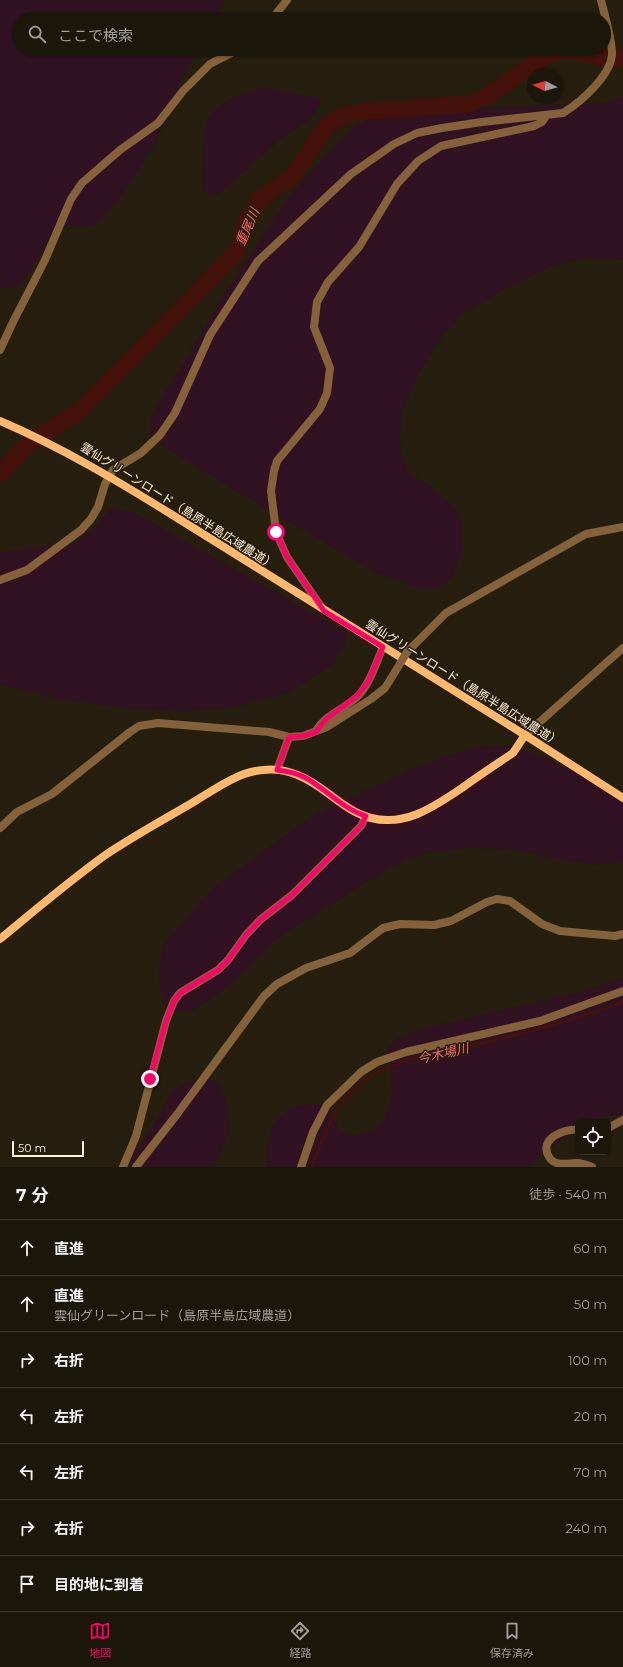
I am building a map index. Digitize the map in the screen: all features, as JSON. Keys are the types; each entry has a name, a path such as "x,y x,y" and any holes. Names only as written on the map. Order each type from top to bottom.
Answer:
{"street":[{"path":"278,12 287,0"},
{"path":"601,0 604,12"},
{"path":"0,580 27,570 81,530 91,519 98,507 105,484 113,470 141,453 160,435 175,413 210,335 258,261 351,174 394,144 418,133 482,122 563,113 571,108 595,86 604,75 611,61 611,47"},
{"path":"0,350 45,260 70,199 82,183 120,150 158,123 183,91 210,64 225,56"},
{"path":"324,611 287,557 276,532 271,491 277,461 320,409 327,393 330,368 314,327 317,302 328,282 358,247 397,184 418,161 441,146 534,126 542,122 546,116"},
{"name":"雲仙グリーンロード（島原半島広域農道）","path":"0,422 34,436 76,458 178,519 525,735 623,798"},
{"path":"0,828 17,812 52,794 139,726 158,723 269,732 289,737 303,736 327,727 371,699 385,688 407,652 446,613 586,534 623,527"},
{"path":"316,732 326,719 357,696 368,682 383,647"},
{"path":"0,939 82,872 130,840 235,778 262,770 291,772 305,777 357,813 384,820 399,820 416,815 434,806 513,753 525,735 623,648"},
{"path":"277,770 289,737"},
{"path":"123,1167 136,1136 166,1021 174,1001 180,993 218,970 228,960 246,935 260,920 308,881 361,826 366,816"},
{"path":"136,1167 178,1113 264,996 277,984 306,968 350,953 383,928 400,924 434,925 451,921 487,902 497,899 510,901 542,924 560,931 615,936 623,934"},
{"path":"301,1167 313,1132 327,1105 361,1072 377,1062 406,1052 540,1021 623,992"},
{"path":"611,1126 623,1120"},
{"path":"575,1130 571,1129 556,1134 550,1138 547,1145 547,1152 554,1162 562,1164 578,1163 592,1167"}],"shaded area":[{"path":"0,0 226,0 219,12 12,12 12,56 194,56 185,72 157,140 127,188 104,217 94,226 65,227 57,231 48,238 40,257 19,286 0,289"},
{"path":"265,87 315,97 321,100 320,107 309,120 282,138 227,187 216,195 207,194 202,189 202,180 204,136 207,121 211,114 224,103 241,95"},
{"path":"623,97 623,260 591,259 554,265 503,290 460,316 441,338 419,373 403,409 400,435 401,454 408,473 430,486 455,508 462,524 462,550 452,579 430,589 415,587 375,572 231,488 163,446 151,435 151,416 232,282 284,203 347,134 370,118 405,110 605,103"},
{"path":"112,508 133,512 347,633 346,643 332,665 288,693 232,708 184,711 130,709 66,700 0,684 0,552 74,543 91,532"},
{"path":"479,746 516,747 604,782 623,794 623,862 594,865 506,849 468,848 424,854 393,866 274,941 235,980 211,999 192,1011 176,1011 166,1001 160,988 159,971 164,945 212,889 312,816 421,765"},
{"path":"623,978 623,1114 595,1119 575,1119 575,1131 544,1152 528,1167 266,1167 266,1152 273,1124 291,1108 313,1103 329,1109 339,1130 349,1136 362,1134 381,1126 388,1110 392,1094 389,1047 399,1037 442,1024 576,993"},
{"path":"205,1078 219,1083 227,1101 229,1134 214,1167 124,1167 150,1132 170,1094 186,1082"}],"waterway":[{"name":"重尾川","path":"0,474 29,443 78,412 235,254 247,221 261,198 292,177 329,123 345,115 367,111 469,104 490,94 547,56"},
{"name":"重尾川","path":"597,56 617,59 623,57"},
{"name":"今木場川","path":"312,1167 328,1128 342,1104 350,1093 360,1084 383,1069 434,1054 528,1032 623,1002"}],"route":[{"path":"150,1079 166,1021 174,1001 180,993 218,970 228,960 246,935 260,920 308,881 361,826 366,816 345,806 305,777 291,772 277,770 289,737 303,736 316,732 319,726 326,719 357,696 368,682 383,647 324,611 287,557 276,532"}]}
